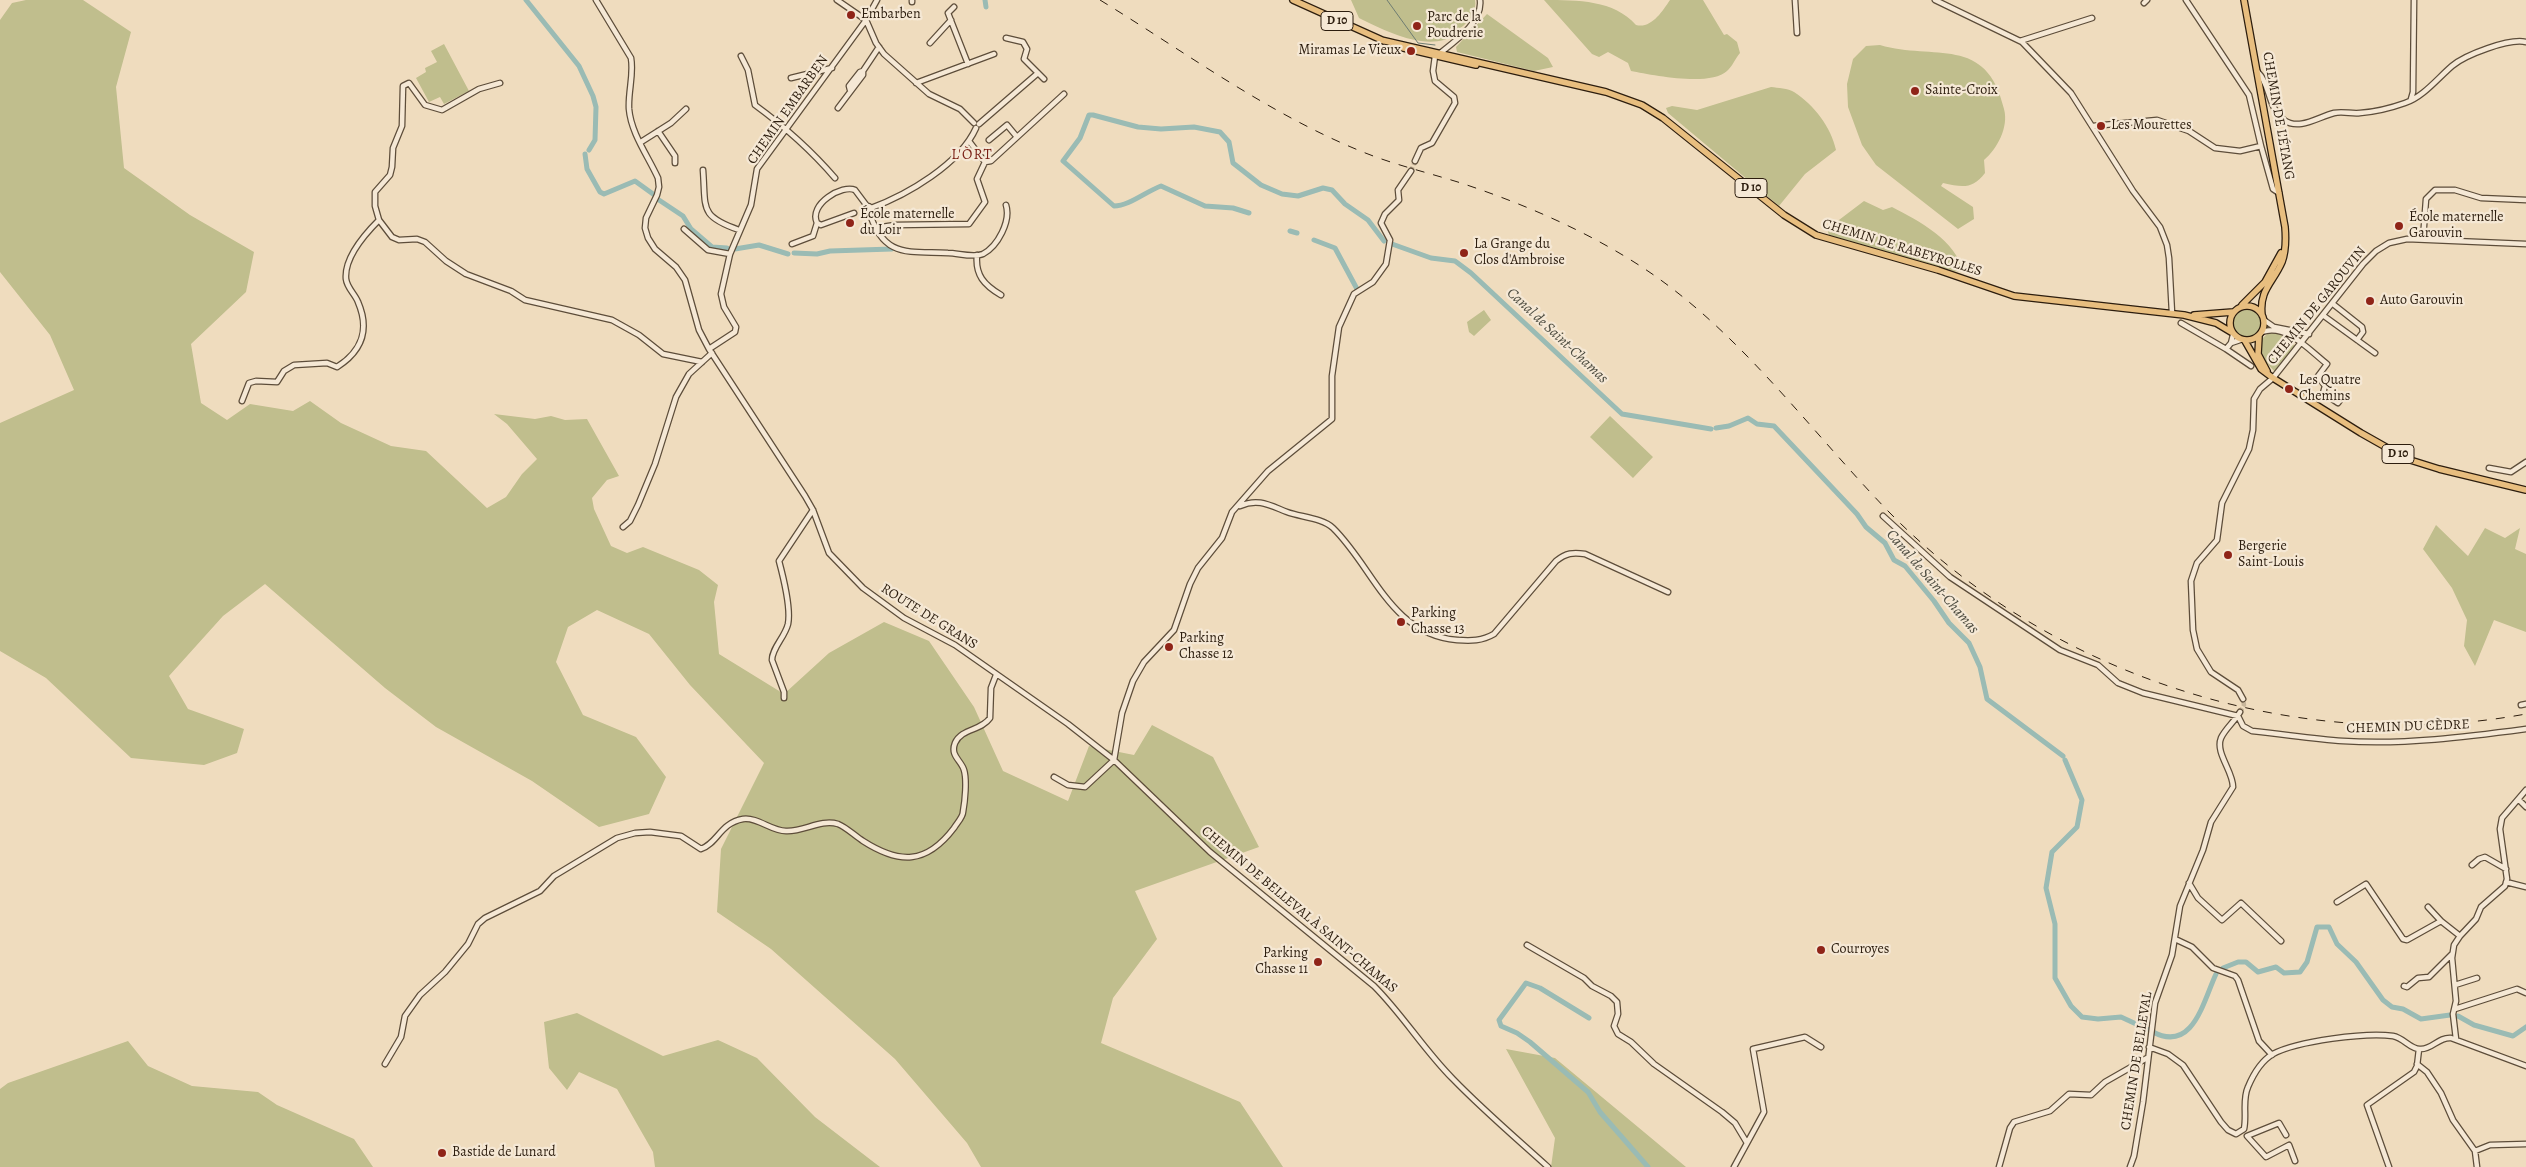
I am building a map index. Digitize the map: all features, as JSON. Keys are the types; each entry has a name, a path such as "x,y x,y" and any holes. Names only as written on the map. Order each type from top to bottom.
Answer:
{"main road":[{"name":"CHEMIN DE RABEYROLLES","path":"1293,0 1403,49 1468,60 1507,70"},
{"name":"CHEMIN DE L’ÉTANG","path":"2244,0 2286,237 2282,260 2260,302 2263,318"},
{"name":"CHEMIN DE RABEYROLLES","path":"1381,40 1606,92 1642,104 1675,126 1784,215 1816,235 1938,270 2014,296 2184,315 2216,323 2232,333"},
{"name":"CHEMIN DE L’ÉTANG","path":"2236,310 2251,298 2265,282 2280,257 2286,237"},
{"path":"2254,307 2263,318 2260,334 2242,340 2232,333 2229,322 2236,310 2254,307"},
{"name":"CHEMIN DE RABEYROLLES","path":"2184,315 2236,310"},
{"name":"D 10","path":"2260,334 2258,354 2272,377"},
{"name":"D 10","path":"2242,340 2262,369 2272,377 2361,434 2408,459 2439,469 2526,490"}],"street":[{"name":"ROUTE DE GRANS","path":"596,0 631,58 633,69 630,112 641,142 658,178 659,187 646,218 645,228 648,238 655,249 676,267 685,280 699,330 786,464 813,510 828,553 863,588 904,618 955,644 996,675 1068,724 1114,760"},
{"path":"837,0 866,20 884,54 916,83 929,94 960,109 976,125"},
{"name":"CHEMIN EMBARBEN","path":"711,351 734,332 736,328 724,307 721,294 730,254 751,205 757,169 832,68 866,20 877,0"},
{"path":"1415,161 1421,148 1432,142 1455,103 1454,97 1435,81 1433,71 1438,54 1474,21 1479,11 1480,0"},
{"path":"1795,0 1797,33"},
{"path":"1935,0 2020,41 2071,93 2133,191 2160,227 2167,244 2169,258 2172,313"},
{"path":"2186,0 2249,95 2273,189 2279,193"},
{"path":"2257,71 2266,82 2276,111 2290,123 2308,122 2334,113 2369,112 2404,104 2410,99 2413,92 2414,0"},
{"path":"954,7 948,13 968,64"},
{"path":"2020,41 2092,18"},
{"path":"930,43 951,20"},
{"path":"1006,38 1022,42 1027,50 1024,59 1044,80"},
{"path":"2410,99 2416,98 2454,64 2485,50 2519,40 2526,42"},
{"path":"838,108 863,75 863,71 879,47"},
{"path":"916,83 994,54"},
{"path":"741,56 748,70 753,102 788,128 835,178"},
{"path":"790,78 832,68"},
{"path":"869,208 921,184 948,163 969,141 976,125 1038,73"},
{"path":"500,83 479,89 442,110 426,105 409,83 404,86 402,126 394,148 390,175 375,192 375,206 379,220 392,237 399,240 417,239 425,242 446,261 466,274 511,291 525,300 612,320 638,335 663,354 702,362"},
{"path":"985,162 994,160 1064,94"},
{"path":"641,142 686,110"},
{"path":"2093,126 2157,120 2189,131 2216,148 2240,151 2261,146"},
{"path":"989,140 1007,125 1017,137"},
{"path":"658,131 675,156 675,163"},
{"path":"969,141 985,162"},
{"path":"875,228 895,224 969,224 985,202 977,179 985,162"},
{"path":"703,170 706,208 709,216 718,222 739,230"},
{"path":"1054,777 1068,785 1085,786 1114,760 1122,713 1133,681 1144,662 1174,630 1190,584 1198,568 1218,544 1232,512 1268,471 1332,419 1332,376 1342,318 1354,294 1373,282 1386,264 1390,240 1381,223 1399,200 1398,190 1411,171"},
{"path":"792,244 813,236 817,223 815,218 817,207 824,200 847,189 855,190 869,208 878,236 890,245 908,252 977,256 987,250 1004,229 1008,219 1006,205"},
{"path":"2423,239 2426,199 2435,190 2456,190 2481,198 2526,200"},
{"path":"817,223 821,225 854,213"},
{"path":"242,401 249,383 256,381 277,382 284,371 294,365 326,363 337,367 352,355 365,334 366,326 358,302 346,278 349,261 379,220"},
{"path":"684,229 708,250 730,254"},
{"name":"CHEMIN DE GAROUVIN","path":"2243,699 2238,690 2211,672 2197,649 2193,630 2191,581 2197,563 2217,540 2222,503 2249,449 2253,430 2254,399 2324,316 2363,264 2376,251 2397,241 2423,239 2526,244"},
{"path":"977,256 976,269 978,275 1001,295"},
{"path":"2333,304 2362,327 2363,332 2357,340"},
{"path":"2324,316 2375,353"},
{"path":"2263,318 2274,327 2309,334"},
{"path":"2181,322 2251,366"},
{"path":"2260,334 2274,330 2288,333 2327,364 2318,376 2325,386 2323,393 2332,399"},
{"path":"2226,349 2231,343 2232,333"},
{"path":"2231,343 2242,340"},
{"path":"623,527 630,521 655,464 676,397 689,374 711,351"},
{"path":"2489,468 2512,472 2518,465 2526,462"},
{"path":"1238,506 1260,501 1302,518 1325,522 1340,537 1384,598 1422,630 1443,638 1484,640 1494,634 1564,554 1574,552 1585,554 1668,592"},
{"path":"784,698 784,692 772,660 772,655 788,623 779,560 813,510"},
{"path":"1883,516 1950,577 2060,650 2098,665 2118,683 2143,693 2239,714"},
{"path":"386,1064 401,1037 405,1016 420,995 445,972 468,944 478,924 485,918 540,891 554,876 617,838 642,833 682,836 701,849 708,846 730,823 744,819 756,820 783,831 800,831 824,822 839,824 882,852 901,858 918,857 937,846 953,829 964,813 964,770 954,753 954,745 960,736 979,729 990,718 991,688 996,675"},
{"name":"CHEMIN DU CÈDRE","path":"2239,714 2243,726 2252,731 2344,741 2397,741 2463,737 2526,729"},
{"name":"CHEMIN DE BELLEVAL","path":"2130,1167 2136,1147 2154,1003 2170,964 2180,906 2203,850 2210,822 2233,787 2231,772 2220,744 2221,737 2239,714"},
{"name":"CHEMIN DE BELLEVAL À SAINT-CHAMAS","path":"1114,760 1210,852 1374,986 1395,1007 1425,1049 1453,1080 1548,1167"},
{"path":"2404,986 2407,987 2420,977 2429,976 2453,953 2460,936 2476,919 2482,907 2500,892 2506,882 2500,829 2502,818 2506,811 2519,800 2526,790"},
{"path":"2519,800 2526,807"},
{"path":"2472,865 2478,859 2485,857 2506,869"},
{"path":"2506,882 2526,886"},
{"path":"2189,883 2198,898 2222,920 2241,903 2281,941"},
{"path":"2337,902 2363,885 2369,885 2405,940 2441,920"},
{"path":"2428,907 2460,936"},
{"path":"2175,939 2192,947 2213,968 2234,976 2238,980 2259,1041 2272,1055"},
{"path":"1527,945 1611,996 1617,1002 1618,1014 1614,1026 1618,1034 1631,1042 1654,1064 1722,1112 1735,1124 1747,1143"},
{"path":"2453,953 2456,1039"},
{"path":"2455,985 2477,978"},
{"path":"2455,1008 2517,989 2526,992"},
{"path":"2149,1048 2168,1054 2183,1065 2220,1122 2228,1130 2236,1134 2244,1129 2244,1100 2248,1086 2258,1069 2272,1055 2282,1050 2350,1037 2392,1036 2419,1049 2430,1047 2441,1038 2456,1039 2526,1066"},
{"path":"1734,1167 1764,1112 1753,1049 1805,1037 1821,1047"},
{"path":"2389,1167 2367,1105 2414,1072 2418,1064 2419,1049"},
{"path":"1999,1167 2010,1128 2014,1122 2050,1112 2069,1094 2091,1094 2105,1082 2148,1058"},
{"path":"2418,1064 2427,1072 2441,1093 2452,1120 2475,1151 2477,1167"},
{"path":"2286,1135 2279,1122 2247,1136 2266,1157 2289,1145 2295,1160"},
{"path":"2475,1151 2490,1145 2526,1144"}],"shaded area":[{"path":"26,0 83,0 131,32 116,87 124,168 190,215 254,252 246,292 191,344 201,403 227,420 250,404 293,411 310,401 341,423 391,446 426,451 487,508 506,497 522,474 537,459 507,424 494,414 535,419 551,416 565,420 587,419 619,476 607,480 592,498 594,509 611,546 627,553 643,547 699,570 718,585 714,602 719,654 784,694 829,653 884,622 929,641 974,707 1003,771 1068,801 1089,746 1134,755 1152,725 1213,757 1259,847 1135,891 1157,939 1113,998 1101,1043 1240,1102 1283,1167 981,1167 967,1143 895,1059 771,949 717,912 721,849 764,763 690,685 649,634 597,610 568,627 556,662 583,715 636,737 666,777 649,814 599,827 532,781 436,727 385,688 265,584 223,616 169,676 188,709 244,729 237,753 204,765 131,758 46,678 0,651 0,423 74,390 50,335 0,272 0,20 12,3"},
{"name":"Parc de la Poudrerie","path":"1351,0 1475,0 1475,7 1466,24 1446,39 1433,42 1400,36 1359,18"},
{"path":"1544,0 1582,1 1606,6 1627,17 1636,25 1641,26 1656,18 1670,0 1703,0 1724,35 1727,34 1737,42 1740,53 1727,71 1719,76 1708,78 1680,78 1631,71 1628,63 1608,52 1599,57 1592,54"},
{"path":"1487,14 1548,58 1553,67 1534,71 1457,52 1456,47"},
{"path":"444,44 469,91 444,104 440,97 429,102 416,78 426,72 425,68 437,62 431,51"},
{"path":"1880,45 1956,55 1972,60 1985,70 1996,85 2004,109 2005,123 2001,137 1984,160 1985,173 1971,185 1961,186 1943,183 1941,186 1973,207 1974,219 1958,229 1876,165 1862,145 1848,107 1847,84 1853,59 1866,46"},
{"path":"1771,87 1792,91 1808,103 1826,125 1836,150 1805,174 1779,206 1668,113 1666,108 1672,106 1697,110"},
{"path":"1864,201 1883,210 1892,207 1924,225 1945,241 1953,250 1963,272 1953,271 1829,235 1828,232 1835,223"},
{"path":"1484,310 1491,320 1474,336 1469,332 1467,322"},
{"path":"2247,310 2257,314 2261,324 2257,334 2247,338 2237,334 2233,324 2237,314"},
{"path":"2273,332 2285,337 2296,347 2276,373 2264,360 2259,348 2263,337"},
{"path":"1610,416 1653,457 1633,478 1590,437"},
{"path":"2436,525 2468,556 2485,528 2505,538 2520,528 2515,549 2526,554 2526,632 2494,620 2475,666 2464,646 2467,620 2452,588 2423,549"},
{"path":"577,1013 663,1056 718,1040 757,1058 815,1117 880,1167 655,1167 653,1152 617,1089 579,1072 567,1090 549,1068 544,1022"},
{"path":"128,1041 148,1066 192,1086 258,1092 277,1105 354,1139 373,1167 0,1167 0,1089 8,1083"},
{"path":"1506,1049 1555,1058 1686,1167 1551,1167 1555,1138"}],"waterway":[{"path":"526,0 579,66 593,96 596,107 595,140 589,150"},
{"path":"985,0 986,7"},
{"path":"1387,0 1418,43 1435,45"},
{"path":"1249,213 1233,208 1205,206 1161,186 1131,201 1114,206 1063,161 1080,138 1089,115 1138,127 1161,129 1194,127 1220,132 1229,142 1233,163 1261,185 1282,194 1298,196 1323,188 1332,190 1345,204 1368,220 1384,241"},
{"path":"585,154 587,169 600,192 604,194 635,181 653,194"},
{"path":"659,200 683,216 691,229 712,247 727,248"},
{"path":"1290,231 1297,233"},
{"path":"1314,240 1335,248 1357,289"},
{"name":"Canal de Saint-Chamas","path":"1392,244 1431,258 1455,261 1471,273 1622,414 1711,429"},
{"path":"735,249 759,245 788,254"},
{"path":"794,253 817,254 830,251 892,249"},
{"name":"Canal de Saint-Chamas","path":"1716,428 1729,426 1748,418 1757,424 1774,426 1857,514 1866,527 1885,543 1894,560 1905,566 1934,601 1949,623 1969,643 1980,667 1987,699 2063,756"},
{"name":"Canal de Saint-Chamas","path":"2065,760 2082,800 2077,827 2052,852 2046,888 2055,924 2055,978 2071,1006 2082,1017 2098,1019 2121,1017 2147,1029"},
{"name":"Canal de Saint-Chamas","path":"2223,968 2238,962 2246,962 2258,972 2276,967 2284,973 2300,972 2307,962 2317,927 2329,927 2337,944 2356,962 2383,1000 2392,1007 2403,1009 2421,1019 2450,1015"},
{"name":"Canal de Saint-Chamas","path":"2153,1032 2167,1037 2178,1036 2187,1030 2201,1010 2216,974"},
{"path":"1589,1018 1540,988 1526,983 1499,1020 1501,1026 1517,1033 1530,1042 1588,1092 1600,1112 1648,1167"},
{"name":"Canal de Saint-Chamas","path":"2458,1016 2474,1025 2513,1036 2526,1027"}],"tunnel":[{"path":"1411,171 1415,161"},
{"path":"2240,712 2244,705 2243,699"}],"railway":[{"path":"1100,0 1258,100 1324,135 1383,160 1461,183 1528,208 1593,238 1634,262 1671,287 1737,346 1888,511 1953,569 2024,619 2101,659 2182,690 2266,712 2352,723 2439,724 2526,714"}],"place":[{"name":"Embarben","path":"851,15"},
{"name":"Parc de la Poudrerie","path":"1417,26"},
{"name":"Miramas Le Vieux","path":"1411,51"},
{"name":"Sainte-Croix","path":"1915,91"},
{"name":"Les Mourettes","path":"2101,126"},
{"name":"École maternelle du Loir","path":"850,223"},
{"name":"École maternelle Garouvin","path":"2399,226"},
{"name":"La Grange du Clos d'Ambroise","path":"1464,253"},
{"name":"Auto Garouvin","path":"2370,301"},
{"name":"Les Quatre Chemins","path":"2289,389"},
{"name":"Bergerie Saint-Louis","path":"2228,555"},
{"name":"Parking Chasse 13","path":"1401,622"},
{"name":"Parking Chasse 12","path":"1169,647"},
{"name":"Courroyes","path":"1821,950"},
{"name":"Parking Chasse 11","path":"1318,962"},
{"name":"Bastide de Lunard","path":"442,1153"}],"district":[{"name":"L'ÒRT","path":"972,155"}]}
